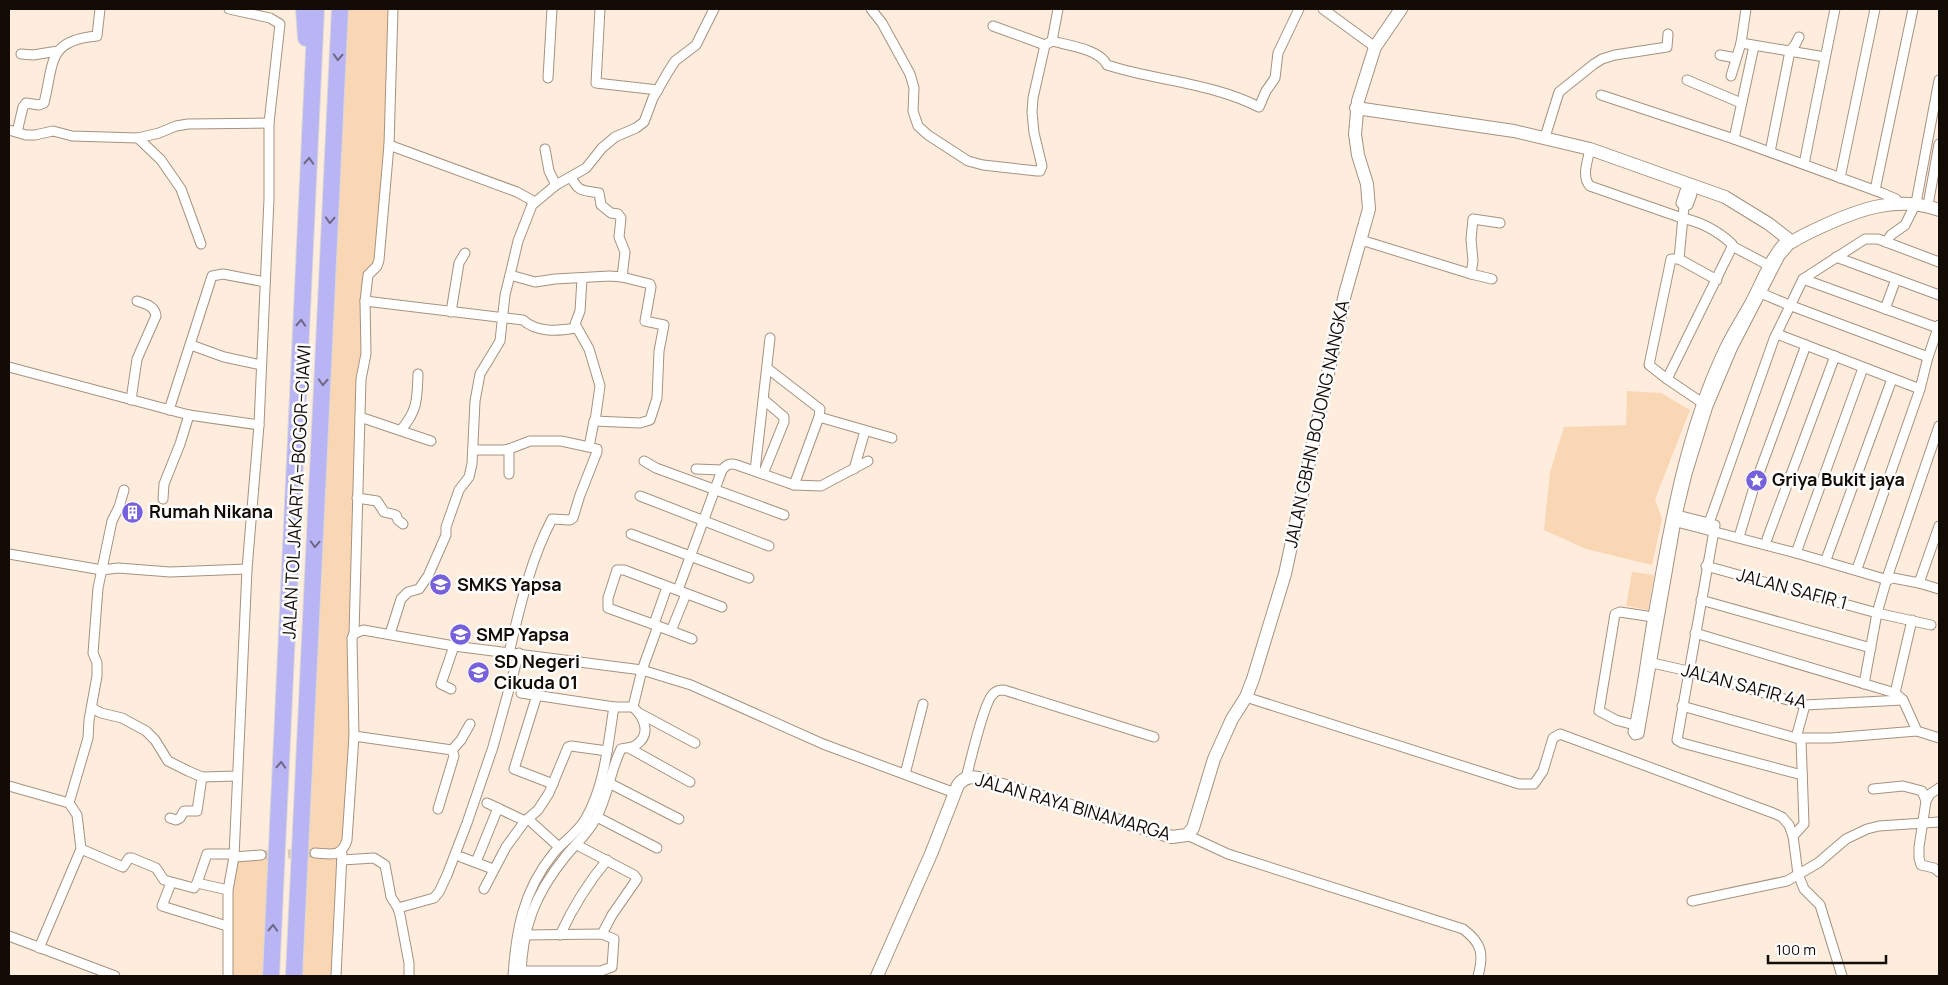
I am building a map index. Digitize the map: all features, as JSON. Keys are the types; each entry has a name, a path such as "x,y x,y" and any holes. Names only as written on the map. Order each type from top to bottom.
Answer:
{"highway":[{"path":"304,9 311,110"},
{"name":"JALAN TOL JAKARTA–BOGOR–CIAWI","path":"271,976 316,9"},
{"name":"JALAN TOL JAKARTA–BOGOR–CIAWI","path":"294,976 340,9"}],"street":[{"path":"100,9 97,36 67,42 58,51 51,67 44,103 39,105 26,103 13,131 26,135 53,131 72,136 138,138 188,124 269,123"},
{"path":"228,976 228,890 234,856 247,569 259,425 269,199 269,123 280,24 270,18 229,9"},
{"path":"336,976 342,855 347,840 354,736 352,638 354,634 361,379 366,354 365,301 368,275 377,266 379,260 389,145 393,9"},
{"path":"548,78 552,9"},
{"path":"600,9 596,83 658,90"},
{"path":"390,634 401,599 408,592 420,588 433,566 446,535 446,527 453,504 459,490 469,476 480,374 499,343 505,295 525,220 535,202 556,185 586,168 602,148 615,137 636,128 644,122 653,98 675,61 696,45 714,9"},
{"path":"871,9 891,39 910,74 914,88 913,111 918,126 928,135 968,161 983,165 1037,172 1041,169 1032,112 1033,98 1058,9"},
{"path":"993,26 1048,43 1096,52 1106,61 1107,65 1208,89 1246,100 1259,107 1274,78 1278,53 1298,9"},
{"path":"1323,9 1375,47"},
{"name":"JALAN GBHN BOJONG NANGKA","path":"1187,835 1196,821 1214,759 1232,719 1246,697 1253,679 1285,574 1345,294 1361,240 1369,202 1367,184 1356,146 1357,104 1375,47 1401,9"},
{"path":"1731,76 1741,43 1746,9"},
{"path":"1804,164 1835,9"},
{"path":"1840,178 1875,9"},
{"path":"1875,190 1913,9"},
{"path":"1546,133 1556,99 1563,88 1602,59 1667,47 1668,34"},
{"path":"1770,152 1790,51 1799,37"},
{"path":"1741,43 1825,57"},
{"path":"1734,138 1754,46"},
{"path":"21,54 33,55 58,51"},
{"path":"1720,55 1736,58"},
{"path":"1688,80 1741,103"},
{"path":"1928,204 1939,80"},
{"path":"1601,95 1734,138 1875,190 1896,201"},
{"path":"1357,104 1489,118 1591,143 1691,185"},
{"path":"1546,133 1691,185 1735,196 1792,238"},
{"path":"138,138 161,160 181,189 201,244"},
{"path":"1886,242 1891,235 1928,204 1939,144"},
{"path":"389,145 517,192 535,202"},
{"path":"545,149 549,171 556,185"},
{"path":"1590,149 1585,174 1587,183 1590,186 1682,218 1696,221 1727,239 1732,246 1768,265"},
{"path":"571,177 581,191 599,193 600,205 611,213 618,214 621,218 619,237 625,252 622,277"},
{"path":"1679,259 1682,218 1684,206 1688,206 1692,194 1691,185"},
{"path":"1758,292 1768,265 1779,248 1792,238 1848,214 1896,201 1928,204"},
{"path":"1471,274 1473,261 1471,239 1473,219 1500,223"},
{"path":"1652,617 1620,612 1616,614 1598,711 1616,720 1637,726 1674,518 1680,473 1724,349 1792,238"},
{"path":"1802,775 1682,744 1677,740 1712,526 1777,334 1789,305 1803,279 1868,238 1886,242 1939,262"},
{"path":"1361,240 1492,279"},
{"path":"1667,379 1732,246"},
{"path":"451,312 459,263 464,253"},
{"path":"1836,257 1939,295"},
{"path":"1705,405 1649,365 1671,259 1679,259 1716,280"},
{"path":"169,410 212,276 223,274 265,282"},
{"path":"510,275 535,282 555,279 622,277 650,284 645,321 664,325 659,351 657,398 650,420 640,423 595,421"},
{"path":"582,279 580,311 576,318 576,328 589,349 600,386 589,447"},
{"path":"1803,279 1939,327 1928,357 1920,389 1858,566"},
{"path":"1885,309 1896,279"},
{"path":"1758,292 1928,357"},
{"path":"131,400 137,358 156,316 152,307 137,301"},
{"path":"365,301 523,320 530,327 537,329 559,331 576,328"},
{"path":"1777,334 1920,389"},
{"path":"759,472 770,338"},
{"path":"191,345 224,357 261,365"},
{"path":"1740,535 1752,494 1806,345"},
{"path":"1767,540 1835,356"},
{"path":"9,367 189,415 259,425"},
{"path":"767,368 818,406 821,412 794,485"},
{"path":"1796,550 1863,368"},
{"path":"401,430 407,423 418,401 418,374"},
{"path":"1827,557 1892,379"},
{"path":"759,472 784,422 784,416 764,400"},
{"path":"163,499 164,484 189,415"},
{"path":"360,417 431,441"},
{"path":"819,417 892,438"},
{"path":"1864,684 1877,613 1939,426"},
{"path":"854,469 865,431"},
{"path":"473,450 504,450 530,440 561,442 597,449 573,518 570,520 552,518 546,530 527,581 509,653"},
{"path":"509,474 510,448"},
{"path":"644,461 784,515"},
{"path":"671,631 692,556 722,470 726,465 732,464 794,485 820,486 868,461"},
{"path":"696,469 722,470"},
{"path":"70,804 88,738 97,676 97,664 93,654 94,623 102,570 112,521 124,490"},
{"path":"640,496 769,546"},
{"path":"357,498 378,501 384,512 396,515 403,524"},
{"path":"1674,518 1712,526 1890,578 1939,589"},
{"path":"1649,662 1652,617 1674,518"},
{"path":"1919,583 1939,526"},
{"path":"631,534 749,578"},
{"path":"1740,535 1767,540 1796,550 1827,557 1890,578"},
{"path":"9,554 102,570 118,568 170,572 247,569"},
{"name":"JALAN SAFIR 1","path":"1706,566 1877,613 1931,625"},
{"path":"692,639 608,608 608,598 616,572 621,569 722,608"},
{"path":"634,707 642,670 668,587"},
{"path":"1701,600 1871,648"},
{"path":"1895,694 1912,620"},
{"path":"354,634 363,630 454,646 642,670 691,685 823,744 955,793"},
{"path":"1695,633 1895,694 1903,700 1918,731"},
{"path":"451,688 441,684 454,646"},
{"path":"398,908 434,898 439,892 467,823 493,747 518,653"},
{"name":"JALAN SAFIR 4A","path":"1649,662 1688,671 1805,705 1903,700"},
{"path":"966,778 981,723 991,697 998,690 1004,690 1154,737"},
{"path":"521,693 614,707 634,707 641,714 695,743"},
{"path":"537,695 514,769 553,784"},
{"path":"1252,699 1519,784 1534,784 1543,771 1554,738 1560,734 1773,812 1782,817 1789,826 1793,836 1798,874 1804,889 1820,905 1842,976"},
{"path":"905,774 923,704"},
{"path":"1793,836 1804,824 1799,738 1805,705"},
{"path":"1682,706 1799,738 1831,738 1918,731 1939,738"},
{"path":"518,975 516,942 523,908 534,884 559,846 583,825 588,816 597,791 614,707"},
{"path":"92,708 101,713 122,718 146,731 155,740 168,761 202,777 237,776"},
{"path":"518,975 528,920 540,894 552,873 570,850 577,845 597,817 621,750 640,742 644,733 645,723 641,714"},
{"path":"452,750 461,740 470,724"},
{"path":"354,736 452,750"},
{"path":"484,889 506,847 527,820 538,810 553,784 569,746 606,751"},
{"path":"629,748 690,782"},
{"path":"438,809 454,756 452,750"},
{"path":"170,818 176,820 180,818 184,811 197,811 202,777"},
{"name":"JALAN RAYA BINAMARGA","path":"877,976 931,854 958,785 966,778 983,779 1172,837 1187,835"},
{"path":"609,783 679,819"},
{"path":"9,786 70,804 77,815 81,849 39,948"},
{"path":"1873,789 1908,786 1922,791 1926,801"},
{"path":"1939,788 1930,794 1926,801 1919,847 1921,864 1934,868 1939,872"},
{"path":"487,803 527,820 559,846"},
{"path":"476,862 498,808"},
{"path":"597,817 657,848"},
{"path":"1692,901 1787,881 1818,863 1846,839 1867,829 1879,826 1939,822"},
{"path":"1187,835 1228,854 1328,884 1463,929 1475,938 1480,948 1482,961 1480,976"},
{"path":"577,845 634,875 637,881 612,915 602,934"},
{"path":"81,849 123,867 129,858 132,858 156,868 164,880 194,888 207,854 261,855"},
{"path":"315,853 371,858 382,862 390,897 398,908 409,963 409,976"},
{"path":"460,858 493,869"},
{"path":"560,935 572,909 586,886 606,860"},
{"path":"171,883 162,906 227,926"},
{"path":"197,883 228,890"},
{"path":"518,975 608,969 612,967 613,962 614,939 602,934 525,935"},
{"path":"9,936 115,976"}],"shaded area":[{"path":"341,9 393,9 379,260 368,275 354,714 335,976 294,976"},
{"path":"1627,391 1661,393 1690,410 1655,499 1662,519 1652,565 1586,549 1544,530 1550,472 1564,427 1626,425"},
{"path":"1632,572 1654,575 1648,610 1626,606"},
{"path":"276,854 271,976 229,976 228,890 234,857"}],"tunnel":[{"path":"261,855 315,853"}],"place":[{"name":"Griya Bukit jaya","path":"1756,480"},
{"name":"Rumah Nikana","path":"133,512"},
{"name":"SMKS Yapsa","path":"441,585"},
{"name":"SMP Yapsa","path":"460,635"},
{"name":"SD Negeri Cikuda 01","path":"478,672"}]}
